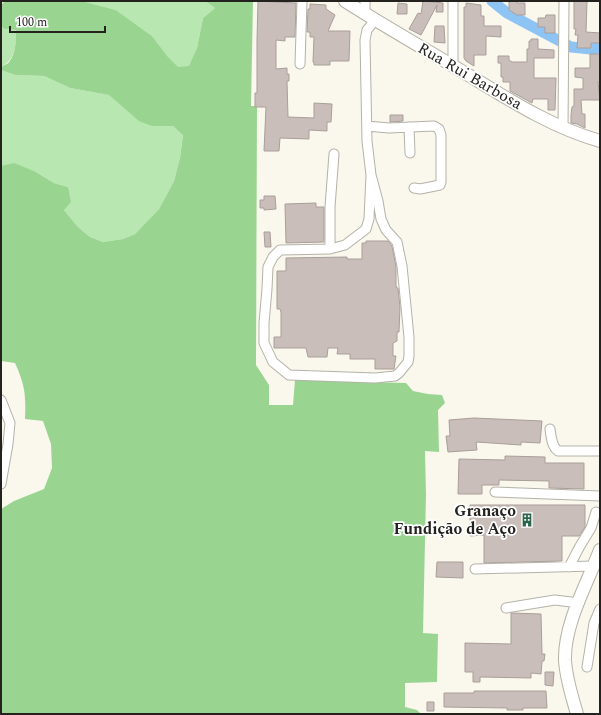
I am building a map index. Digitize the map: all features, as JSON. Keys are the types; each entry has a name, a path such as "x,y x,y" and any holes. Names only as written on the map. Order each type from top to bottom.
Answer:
{"main road":[{"name":"Rua Rui Barbosa","path":"345,1 540,117 563,128 600,141"},
{"path":"577,714 566,673 565,659 568,634 600,550"}],"street":[{"path":"300,64 302,1"},
{"path":"365,1 370,17 365,40 367,126 371,175 369,219 366,229"},
{"path":"453,1 453,66"},
{"path":"563,128 564,1"},
{"path":"367,126 389,128 434,126 438,130 440,136 440,185 414,188"},
{"path":"410,127 410,153"},
{"path":"330,249 330,206 334,154"},
{"path":"371,175 381,219 386,230 397,242 402,266 410,356 408,362 395,376 375,378 289,375 273,362 264,343 268,267 273,257 280,250 330,249 345,245 381,219"},
{"path":"1,400 10,422 1,484"},
{"path":"550,429 553,445 558,451 600,451"},
{"path":"495,492 600,496"},
{"path":"569,567 591,528 596,512"},
{"path":"475,569 594,566"},
{"path":"580,567 589,578"},
{"path":"506,608 555,600 579,603"},
{"path":"587,667 594,623 600,609"}],"green space":[{"path":"5,1 82,1 116,10 152,36 168,57 178,67 189,66 197,48 203,18 215,8 205,1 253,1 251,106 257,106 256,365 269,385 269,405 293,405 295,380 406,383 413,391 442,395 445,403 438,410 439,452 425,451 426,494 423,633 438,634 437,682 405,683 405,707 417,710 421,714 1,714 1,509 14,501 44,489 52,468 51,444 43,421 25,419 23,384 15,363 1,361 1,166 14,163 36,172 54,183 68,187 71,202 64,210 78,227 90,237 103,242 123,239 135,234 159,209 174,181 180,158 183,135 173,126 152,126 139,121 109,95 70,88 44,76 15,75 1,70 1,67 8,63 13,55 16,38 16,30 4,29 1,26 1,5"},
{"path":"82,1 205,1 215,8 203,18 197,48 189,67 175,67 152,36 116,10"},
{"path":"1,26 4,29 16,30 16,41 14,52 10,60 1,67"},
{"path":"1,70 15,75 44,76 70,88 110,95 123,107 152,126 173,126 183,134 180,158 174,181 159,209 135,234 123,239 103,242 90,237 78,227 64,210 68,187 54,183 36,172 1,166"}],"building":[{"path":"258,1 296,3 295,37 285,37 285,41 276,40 276,69 287,68 287,74 289,74 289,81 287,81 288,117 314,118 314,103 332,104 331,122 327,122 327,131 309,130 309,139 280,138 279,151 264,151 266,107 255,107 255,93 257,93"},
{"path":"423,1 443,3 443,12 436,12 437,5 421,35 409,29 418,13 421,14"},
{"path":"509,1 525,3 525,15 517,15 509,10"},
{"path":"574,1 587,1 586,32 600,33 600,43 591,43 591,48 577,48 578,35 575,35 576,29 574,29"},
{"path":"398,3 407,4 407,14 397,14"},
{"path":"466,3 481,5 481,16 484,16 484,26 501,26 501,37 486,36 486,55 474,55 474,66 464,58 464,7 466,7"},
{"path":"310,4 326,5 326,9 335,15 328,31 350,31 349,61 330,61 330,65 314,65 314,37 310,37 310,32 307,32 308,9 310,9"},
{"path":"546,15 555,15 555,33 545,33 545,27 538,27 538,18 545,18"},
{"path":"435,26 444,26 445,43 434,42"},
{"path":"531,39 538,39 538,49 554,50 554,58 534,58 534,78 556,78 555,110 548,110 548,99 533,99 532,103 510,91 510,82 503,82 503,77 501,77 501,63 498,63 498,56 509,56 509,60 512,62 527,62 527,49 529,49 529,41 531,41"},
{"path":"590,54 600,54 600,82 598,82 600,100 581,100 582,114 585,114 585,128 571,123 571,115 572,107 574,106 574,89 583,89 583,78 575,77 575,68 590,68"},
{"path":"390,115 403,115 403,121 390,122"},
{"path":"264,196 275,196 276,209 264,210 264,208 260,208 260,200 264,200"},
{"path":"316,203 316,207 324,207 324,242 286,243 285,204"},
{"path":"264,232 270,232 271,247 265,247"},
{"path":"366,241 388,241 392,246 396,267 396,286 398,288 400,307 399,332 397,332 397,341 393,343 393,356 396,356 394,369 375,369 375,359 350,359 350,354 337,354 338,348 328,348 327,357 308,357 306,348 274,348 274,337 281,337 281,312 280,309 277,309 277,271 286,271 286,258 347,257 347,259 362,259 362,243 366,243"},
{"path":"474,418 542,421 540,443 521,442 521,445 476,442 477,450 448,452 446,436 450,436 449,420"},
{"path":"505,456 545,457 545,463 584,463 584,489 549,488 549,481 499,480 499,485 482,485 482,494 458,494 459,459 505,460"},
{"name":"Granaço Fundição de Aço","path":"470,505 585,505 585,527 579,536 562,536 562,561 484,563 484,535 470,536"},
{"path":"437,562 463,562 463,578 436,577"},
{"path":"511,613 541,614 542,654 545,654 544,661 542,661 541,674 531,673 531,678 480,677 480,682 473,682 473,672 465,672 465,643 511,644"},
{"path":"545,672 554,672 553,686 545,685"},
{"path":"474,691 546,691 547,708 507,710 507,708 444,707 444,693 474,693"},
{"path":"427,702 434,702 434,711 427,711"}],"waterway":[{"path":"492,1 507,13 571,47 591,49 600,48"}],"place":[{"name":"Granaço Fundição de Aço","path":"527,520"}]}
